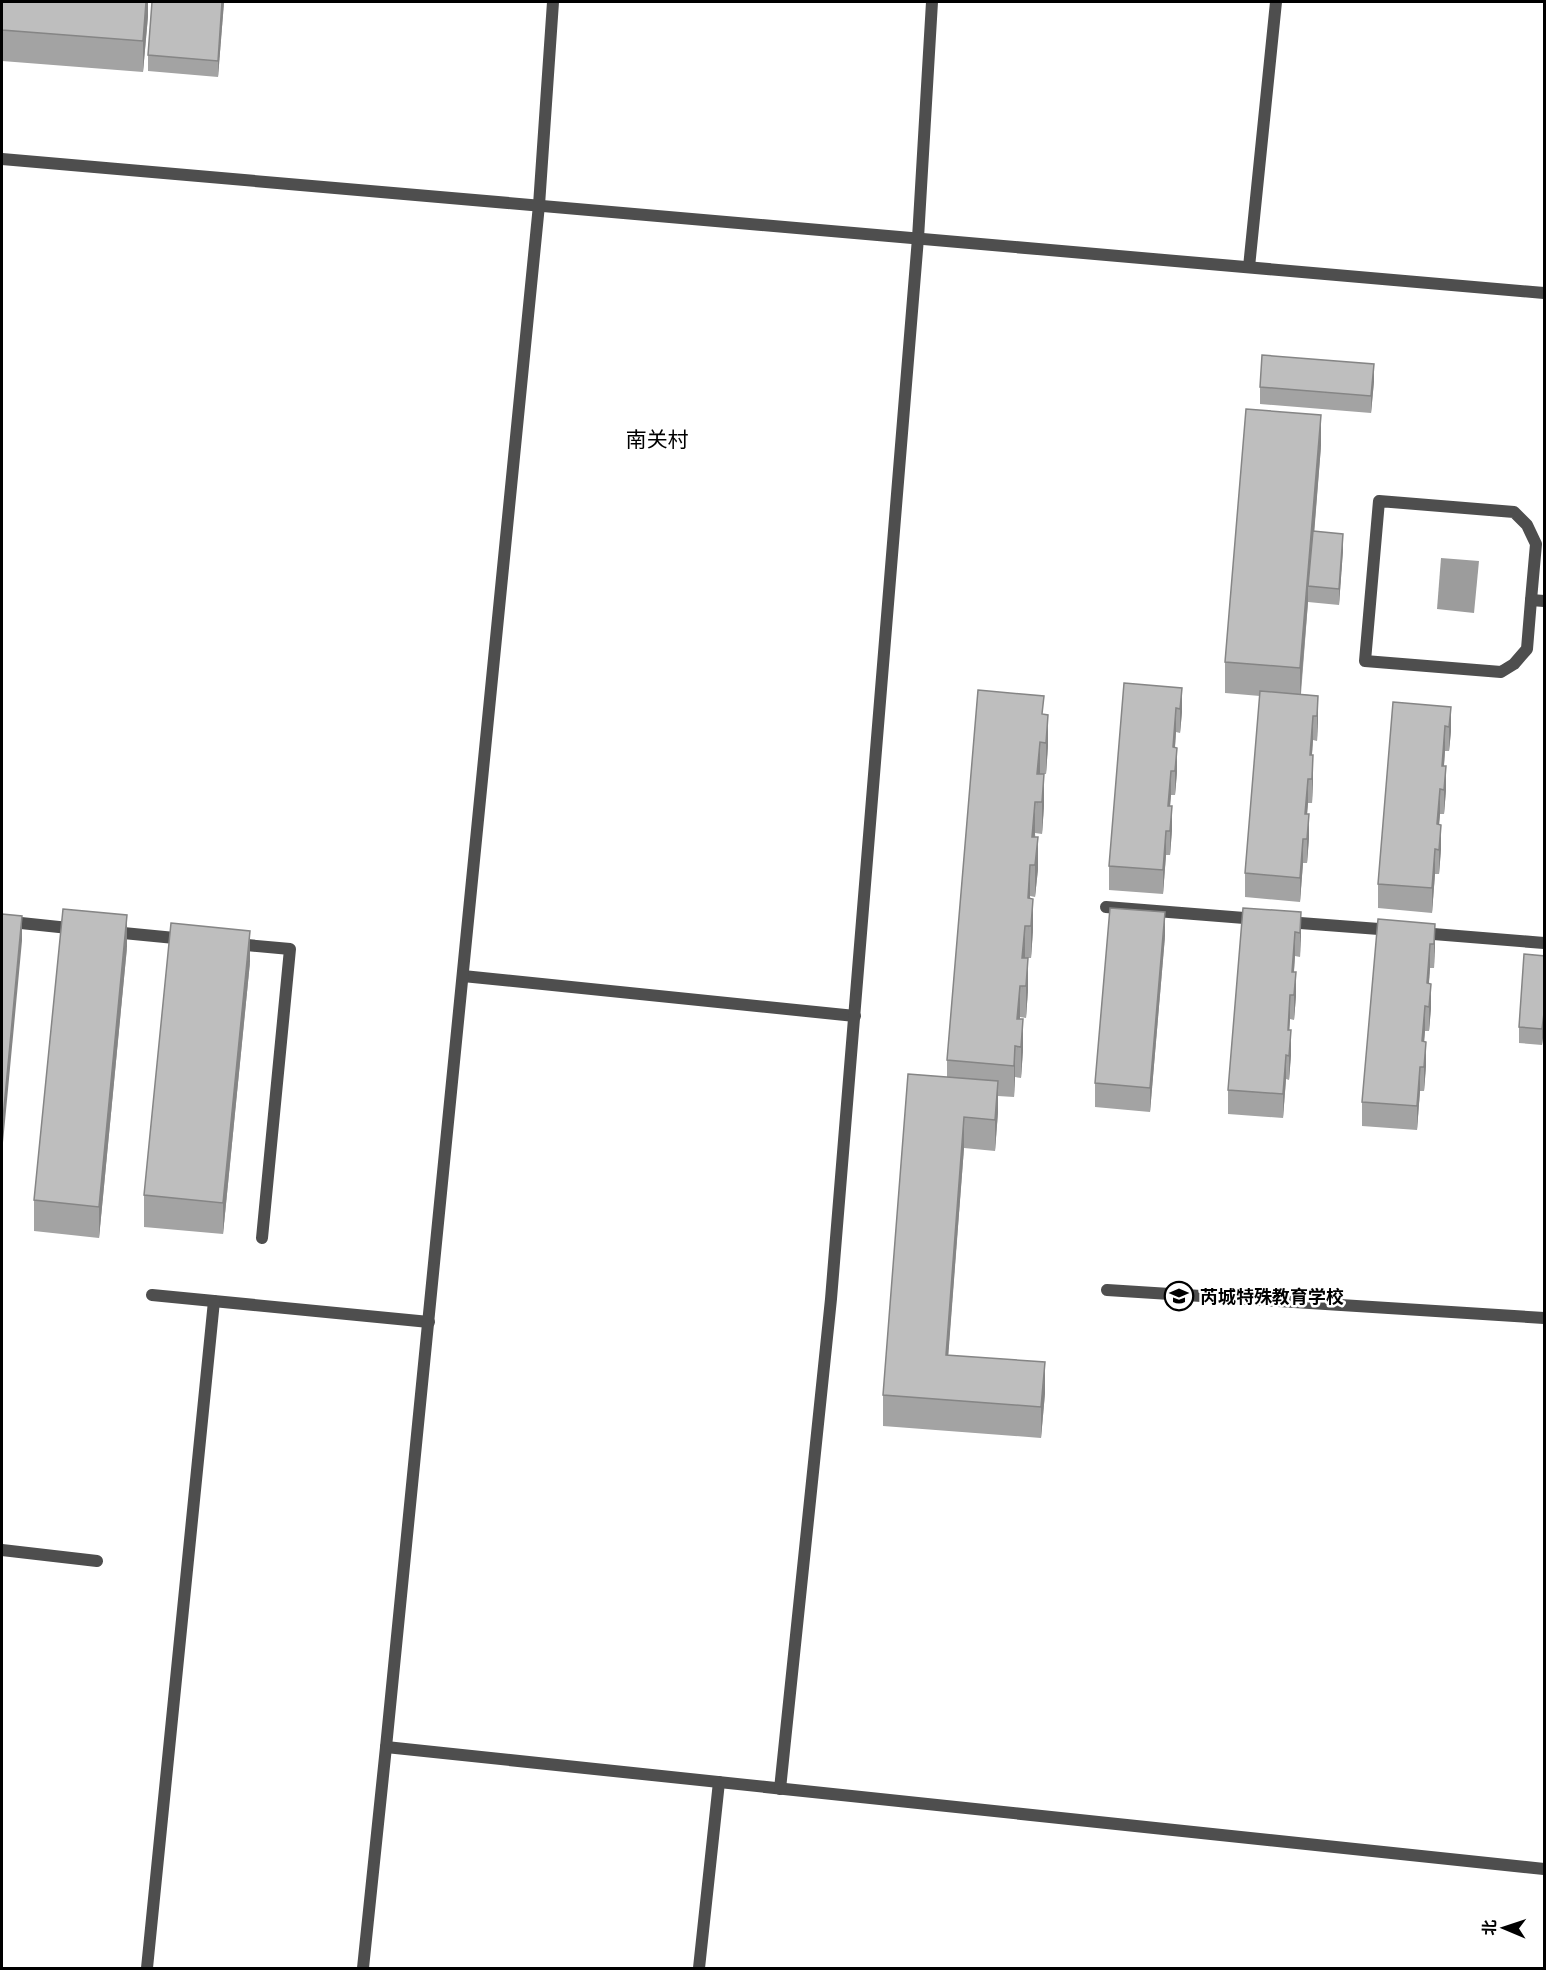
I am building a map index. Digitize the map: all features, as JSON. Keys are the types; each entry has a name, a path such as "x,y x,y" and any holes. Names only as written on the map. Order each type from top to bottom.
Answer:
{"street":[{"path":"363,1968 539,206 553,2"},
{"path":"780,1789 831,1299 918,238 932,2"},
{"path":"1249,267 1276,2"},
{"path":"2,159 1545,293"},
{"path":"1379,501 1514,512 1527,525 1536,544 1531,600 1527,649 1514,664 1501,672 1365,661 1379,501"},
{"path":"1531,600 1545,601"},
{"path":"1106,907 1545,943"},
{"path":"2,921 198,940"},
{"path":"221,943 290,949 262,1238"},
{"path":"463,976 855,1016"},
{"path":"1107,1290 1545,1318"},
{"path":"152,1294 429,1322"},
{"path":"147,1968 214,1301"},
{"path":"2,1550 97,1561"},
{"path":"386,1747 1545,1869"},
{"path":"699,1968 718,1782"}],"shaded area":[{"path":"1441,558 1479,561 1474,613 1437,609"}],"building":[{"path":"2,2 146,2 143,41 2,30"},
{"path":"152,2 222,2 218,61 148,55"},
{"path":"1262,355 1374,364 1371,396 1260,387"},
{"path":"1246,409 1321,415 1300,668 1225,662"},
{"path":"1313,531 1343,534 1339,589 1308,586"},
{"path":"1124,683 1182,688 1180,709 1176,708 1173,747 1177,748 1175,771 1171,771 1168,806 1172,806 1170,831 1166,831 1163,870 1109,866"},
{"path":"978,690 1044,696 1042,714 1048,715 1046,743 1040,742 1037,774 1044,774 1042,802 1035,802 1032,837 1038,837 1035,865 1030,865 1028,898 1033,899 1031,926 1025,926 1022,958 1028,958 1026,986 1020,986 1017,1019 1023,1019 1021,1047 1015,1046 1014,1066 947,1060"},
{"path":"1260,691 1318,696 1317,716 1313,716 1310,755 1313,755 1312,779 1308,779 1305,814 1309,814 1307,839 1303,839 1300,878 1245,873"},
{"path":"1393,702 1451,707 1449,727 1445,726 1442,766 1446,766 1444,790 1440,789 1437,824 1441,825 1439,850 1435,849 1432,888 1378,884"},
{"path":"1110,908 1165,912 1150,1088 1095,1083"},
{"path":"1243,908 1301,912 1300,933 1295,932 1292,972 1296,972 1294,995 1290,995 1288,1030 1291,1030 1289,1056 1286,1055 1283,1094 1228,1090"},
{"path":"63,909 127,915 99,1207 34,1200"},
{"path":"2,914 22,916 2,1129"},
{"path":"1378,919 1435,924 1434,944 1430,944 1427,983 1431,984 1429,1007 1425,1006 1422,1041 1426,1042 1424,1067 1420,1067 1417,1106 1362,1102"},
{"path":"171,923 250,931 223,1203 144,1195"},
{"path":"1524,954 1545,956 1545,1005 1542,1029 1519,1027"},
{"path":"908,1074 998,1081 995,1120 964,1117 946,1355 1045,1362 1041,1407 883,1395"}],"place":[{"name":"芮城特殊教育学校","path":"1179,1296"}],"district":[{"name":"南关村","path":"657,439"}]}
